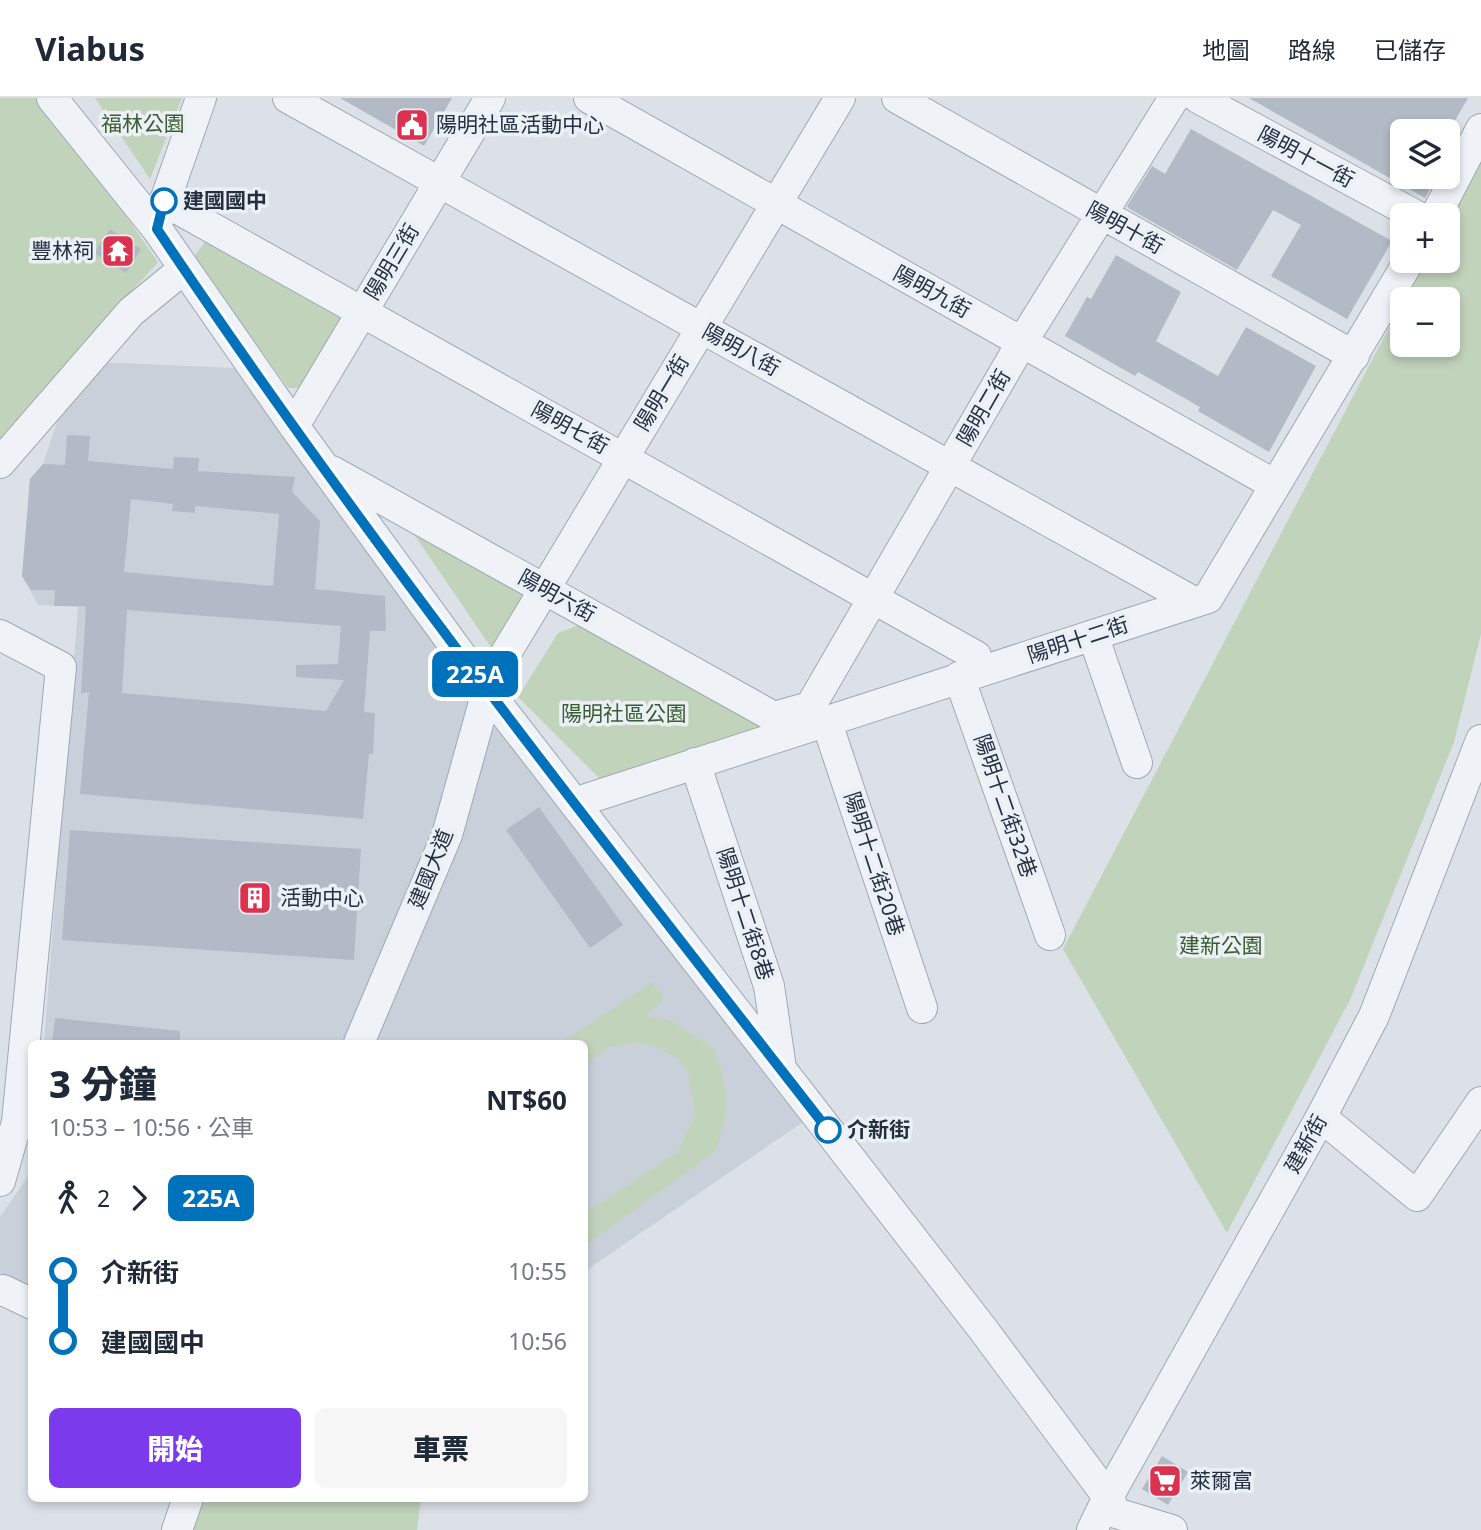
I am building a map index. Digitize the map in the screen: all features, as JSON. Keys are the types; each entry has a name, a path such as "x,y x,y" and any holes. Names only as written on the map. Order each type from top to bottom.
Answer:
{"street":[{"path":"52,98 160,215 186,272 294,426 485,688 982,1328 1108,1497 1116,1513 1172,1530"},
{"path":"160,215 201,98"},
{"name":"陽明八街","path":"288,98 1194,602"},
{"name":"陽明三街","path":"294,426 489,98"},
{"name":"陽明九街","path":"589,98 1275,485"},
{"name":"陽明一街","path":"485,688 840,98"},
{"name":"陽明十街","path":"897,98 1353,356"},
{"name":"陽明二街","path":"793,712 810,707 1022,342 1174,98"},
{"name":"陽明十一街","path":"1198,98 1393,203"},
{"path":"1442,203 1481,129"},
{"name":"陽明七街","path":"160,215 362,312 623,458 873,599 968,667"},
{"path":"0,463 131,312 175,276 186,272"},
{"name":"陽明十二街","path":"574,803 826,720 968,667 1093,635 1208,598 1402,273"},
{"name":"陽明六街","path":"323,466 774,717 793,712"},
{"path":"0,635 61,667 17,1122 0,1181"},
{"path":"1093,635 1138,763"},
{"name":"陽明十二街32巷","path":"968,667 1050,934"},
{"name":"建國大道","path":"360,1040 447,835 483,706 485,688"},
{"name":"陽明十二街20巷","path":"826,720 922,1008"},
{"name":"建新街","path":"1092,1530 1321,1117 1374,1016 1481,743"},
{"name":"陽明十二街8巷","path":"695,763 769,986 781,1069"},
{"path":"1321,1117 1417,1196 1481,1102"},
{"path":"0,1291 28,1302"},
{"path":"177,1530 187,1502"}],"shaded area":[{"path":"99,362 234,368 483,706 803,1122 588,1269 588,1040 44,1040 78,607 38,605 22,576 30,479 43,464 65,399"},
{"path":"28,1176 28,1287 0,1273 0,1217"}],"green space":[{"path":"0,98 44,98 158,262 24,411 0,443"},
{"name":"福林公園","path":"95,98 182,98 150,179"},
{"name":"建新公園","path":"1481,153 1481,634 1454,742 1351,998 1227,1233 1063,949 1390,326 1390,357 1460,357 1460,287 1410,287 1418,273 1460,273 1460,203 1454,203"},
{"path":"207,239 348,314 306,388 288,388 194,257"},
{"path":"413,533 541,594 501,662"},
{"name":"陽明社區公園","path":"590,621 773,728 607,786 518,697 558,633"},
{"path":"652,982 665,998 646,1016 672,1021 713,1048 722,1071 726,1095 724,1124 716,1151 588,1244 588,1211 677,1152 695,1115 688,1073 678,1059 658,1047 638,1043 610,1047 588,1062 588,1040 565,1040"},
{"path":"197,1502 420,1502 417,1530 187,1530"}],"building":[{"name":"陽明社區活動中心","path":"340,98 452,98 424,146"},
{"path":"1249,98 1468,98 1456,119 1390,119 1390,178"},
{"path":"1191,129 1390,240 1390,244 1347,319 1271,276 1301,225 1273,210 1237,270 1128,208 1152,166 1165,174"},
{"path":"1409,189 1430,189 1425,198"},
{"name":"豐林祠","path":"110,229 141,249 126,273 94,253"},
{"path":"1116,255 1181,292 1156,341 1218,376 1246,327 1316,366 1269,452 1198,411 1200,407 1138,372 1135,376 1065,336 1087,297 1091,299"},
{"path":"67,435 90,436 88,461 173,469 174,457 199,458 198,471 295,477 292,492 320,521 315,589 385,596 386,631 370,631 364,712 375,713 373,754 369,754 363,819 80,794 89,692 81,693 86,606 54,606 55,590 31,590 22,576 30,479 43,464 65,465","holes":["131,499 173,504 172,511 195,513 195,506 279,514 273,586 124,572","127,610 341,626 338,664 296,665 296,677 344,680 326,711 122,693"]},
{"path":"539,807 623,925 590,948 506,830"},
{"name":"活動中心","path":"70,830 361,849 354,960 62,940"},
{"path":"55,1018 180,1031 180,1040 52,1040"},
{"name":"萊爾富","path":"1162,1456 1188,1472 1168,1505 1142,1489"}],"bus line":[{"name":"225A","path":"164,201 157,229 294,426 485,688 828,1130"}],"place":[{"name":"陽明社區活動中心","path":"412,125"},
{"name":"建國國中","path":"164,201"},
{"name":"豐林祠","path":"118,251"},
{"name":"活動中心","path":"255,898"},
{"name":"介新街","path":"828,1130"},
{"name":"萊爾富","path":"1165,1481"}]}
